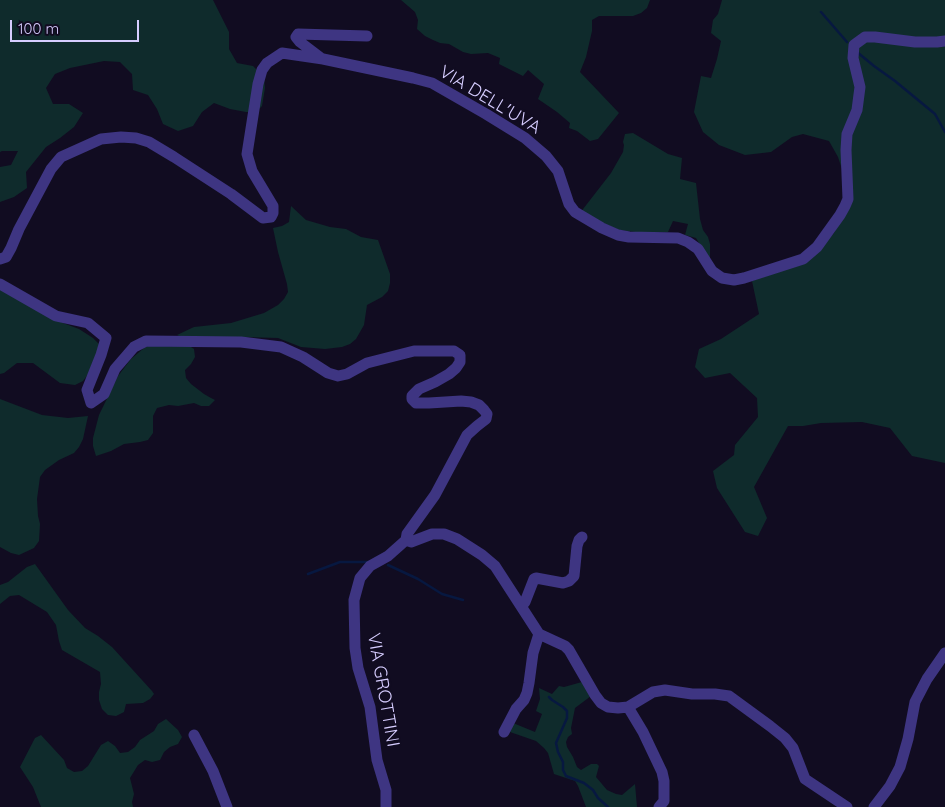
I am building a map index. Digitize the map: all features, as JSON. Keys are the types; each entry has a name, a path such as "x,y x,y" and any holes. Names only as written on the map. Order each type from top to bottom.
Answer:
{"street":[{"path":"323,59 300,42 296,37 298,34 367,36"},
{"name":"VIA DELL'UVA","path":"0,259 6,257 51,169 61,157 101,139 121,137 136,138 149,142 231,194 255,214 263,218 271,217 274,213 273,206 252,171 247,154 262,70 267,63 282,54 323,59 432,83 525,138 546,156 558,171 569,204 575,212 602,228 624,236 678,238 698,249 712,271 722,278 734,280 744,278 803,259 817,248 845,206 848,199 847,134 857,110 860,86 853,58 854,45 865,37 875,36 915,42 945,41"},
{"path":"0,284 56,316 88,323 106,338 87,390 91,403 104,394 116,369 134,348 146,341 241,342 281,347 303,357 328,373 338,376 367,363 414,351 454,351 460,355 460,362 456,368 435,382 420,388 412,396 412,399 416,403 430,404 461,401 472,402 484,410 487,414 486,419 467,435 435,495 407,534 406,540 411,542 432,534 444,534 457,539 482,555 495,566 539,634 569,650 601,704 608,707 628,707 653,692 665,690 729,696 785,738 792,748 805,779 847,807"},
{"path":"521,606 525,602 534,579 563,583 569,581 574,576 577,546 582,537"},
{"name":"VIA GROTTINI","path":"386,807 386,790 377,760 370,707 354,648 354,600 360,578 370,566 388,556 406,540"},
{"path":"504,732 527,693 533,654 539,634"},
{"path":"874,807 890,786 900,767 915,702 927,679 945,653"},
{"path":"628,707 643,732 662,772 664,801 659,807"},
{"path":"194,735 213,771 227,807"}],"green space":[{"path":"0,0 213,0 229,32 229,49 237,63 253,66 264,77 265,88 262,106 256,112 246,112 214,103 202,112 193,126 178,131 163,124 157,109 148,95 133,90 132,74 120,62 104,61 70,68 55,74 46,88 53,104 69,104 83,113 74,127 46,147 26,172 27,188 14,197 0,202 0,167 11,165 18,151 0,152"},
{"path":"401,0 650,0 647,8 633,16 599,16 592,20 592,31 586,57 580,72 619,113 598,139 590,141 577,131 569,128 570,123 538,99 544,84 528,70 523,76 499,64 500,58 488,53 471,54 463,52 449,44 440,43 425,36 417,29 418,20 415,12"},
{"path":"722,0 945,0 945,463 912,456 890,428 862,422 788,426 754,487 767,518 758,536 745,532 717,488 713,471 734,455 735,445 758,417 757,398 730,373 705,378 695,367 699,349 721,339 759,314 752,281 810,259 834,233 848,206 843,172 838,157 829,141 803,134 792,137 771,152 745,155 719,145 703,132 694,112 701,76 711,78 717,59 721,41 711,33 713,20 718,14"},
{"path":"633,133 668,154 682,158 680,179 696,183 700,219 710,244 710,261 696,238 685,235 688,224 673,221 668,232 643,233 619,230 580,213 611,173 623,152 625,134"},
{"path":"291,206 306,220 330,227 346,229 361,237 378,240 390,274 390,283 388,291 382,297 367,305 364,325 356,339 342,347 325,349 301,347 278,338 184,338 177,335 194,327 231,323 264,313 284,299 288,292 287,284 273,228 289,222"},
{"path":"0,288 63,323 79,329 99,344 93,368 83,381 75,385 60,383 33,363 17,363 0,374"},
{"path":"150,345 188,345 194,349 195,357 185,370 186,378 204,394 215,400 209,406 201,406 194,403 157,408 153,416 153,433 148,440 124,444 96,456 93,438 99,415 118,376 131,359"},
{"path":"0,399 42,415 68,418 88,416 83,439 79,447 74,453 59,460 45,470 40,477 37,499 40,524 39,541 34,548 19,555 0,547"},
{"path":"35,564 68,610 85,628 112,647 152,691 154,694 150,699 143,703 126,704 124,712 116,716 108,715 102,709 99,700 100,672 62,650 56,625 47,612 19,595 10,596 0,604 0,585 8,582 27,567"},
{"path":"582,682 591,696 575,708 571,728 572,734 566,742 567,747 577,767 581,770 591,764 599,766 596,777 607,790 622,795 635,784 637,807 586,807 575,781 554,774 548,753 544,748 536,741 510,732 513,723 535,732 542,714 536,711 540,699 539,688 552,694 559,686 564,687"},
{"path":"166,719 178,730 182,737 178,744 164,752 160,760 152,762 145,760 138,765 130,778 134,794 133,807 41,807 33,787 20,767 35,738 41,735 64,760 67,768 74,772 82,771 88,766 101,745 108,741 120,753 128,752"}],"waterway":[{"path":"821,12 847,42"},
{"path":"857,52 935,114 945,132"},
{"path":"308,574 340,562 369,562"},
{"path":"388,565 418,579 442,594 463,600"},
{"path":"549,697 567,711 567,718 556,743 566,776 584,783 608,807"}]}
